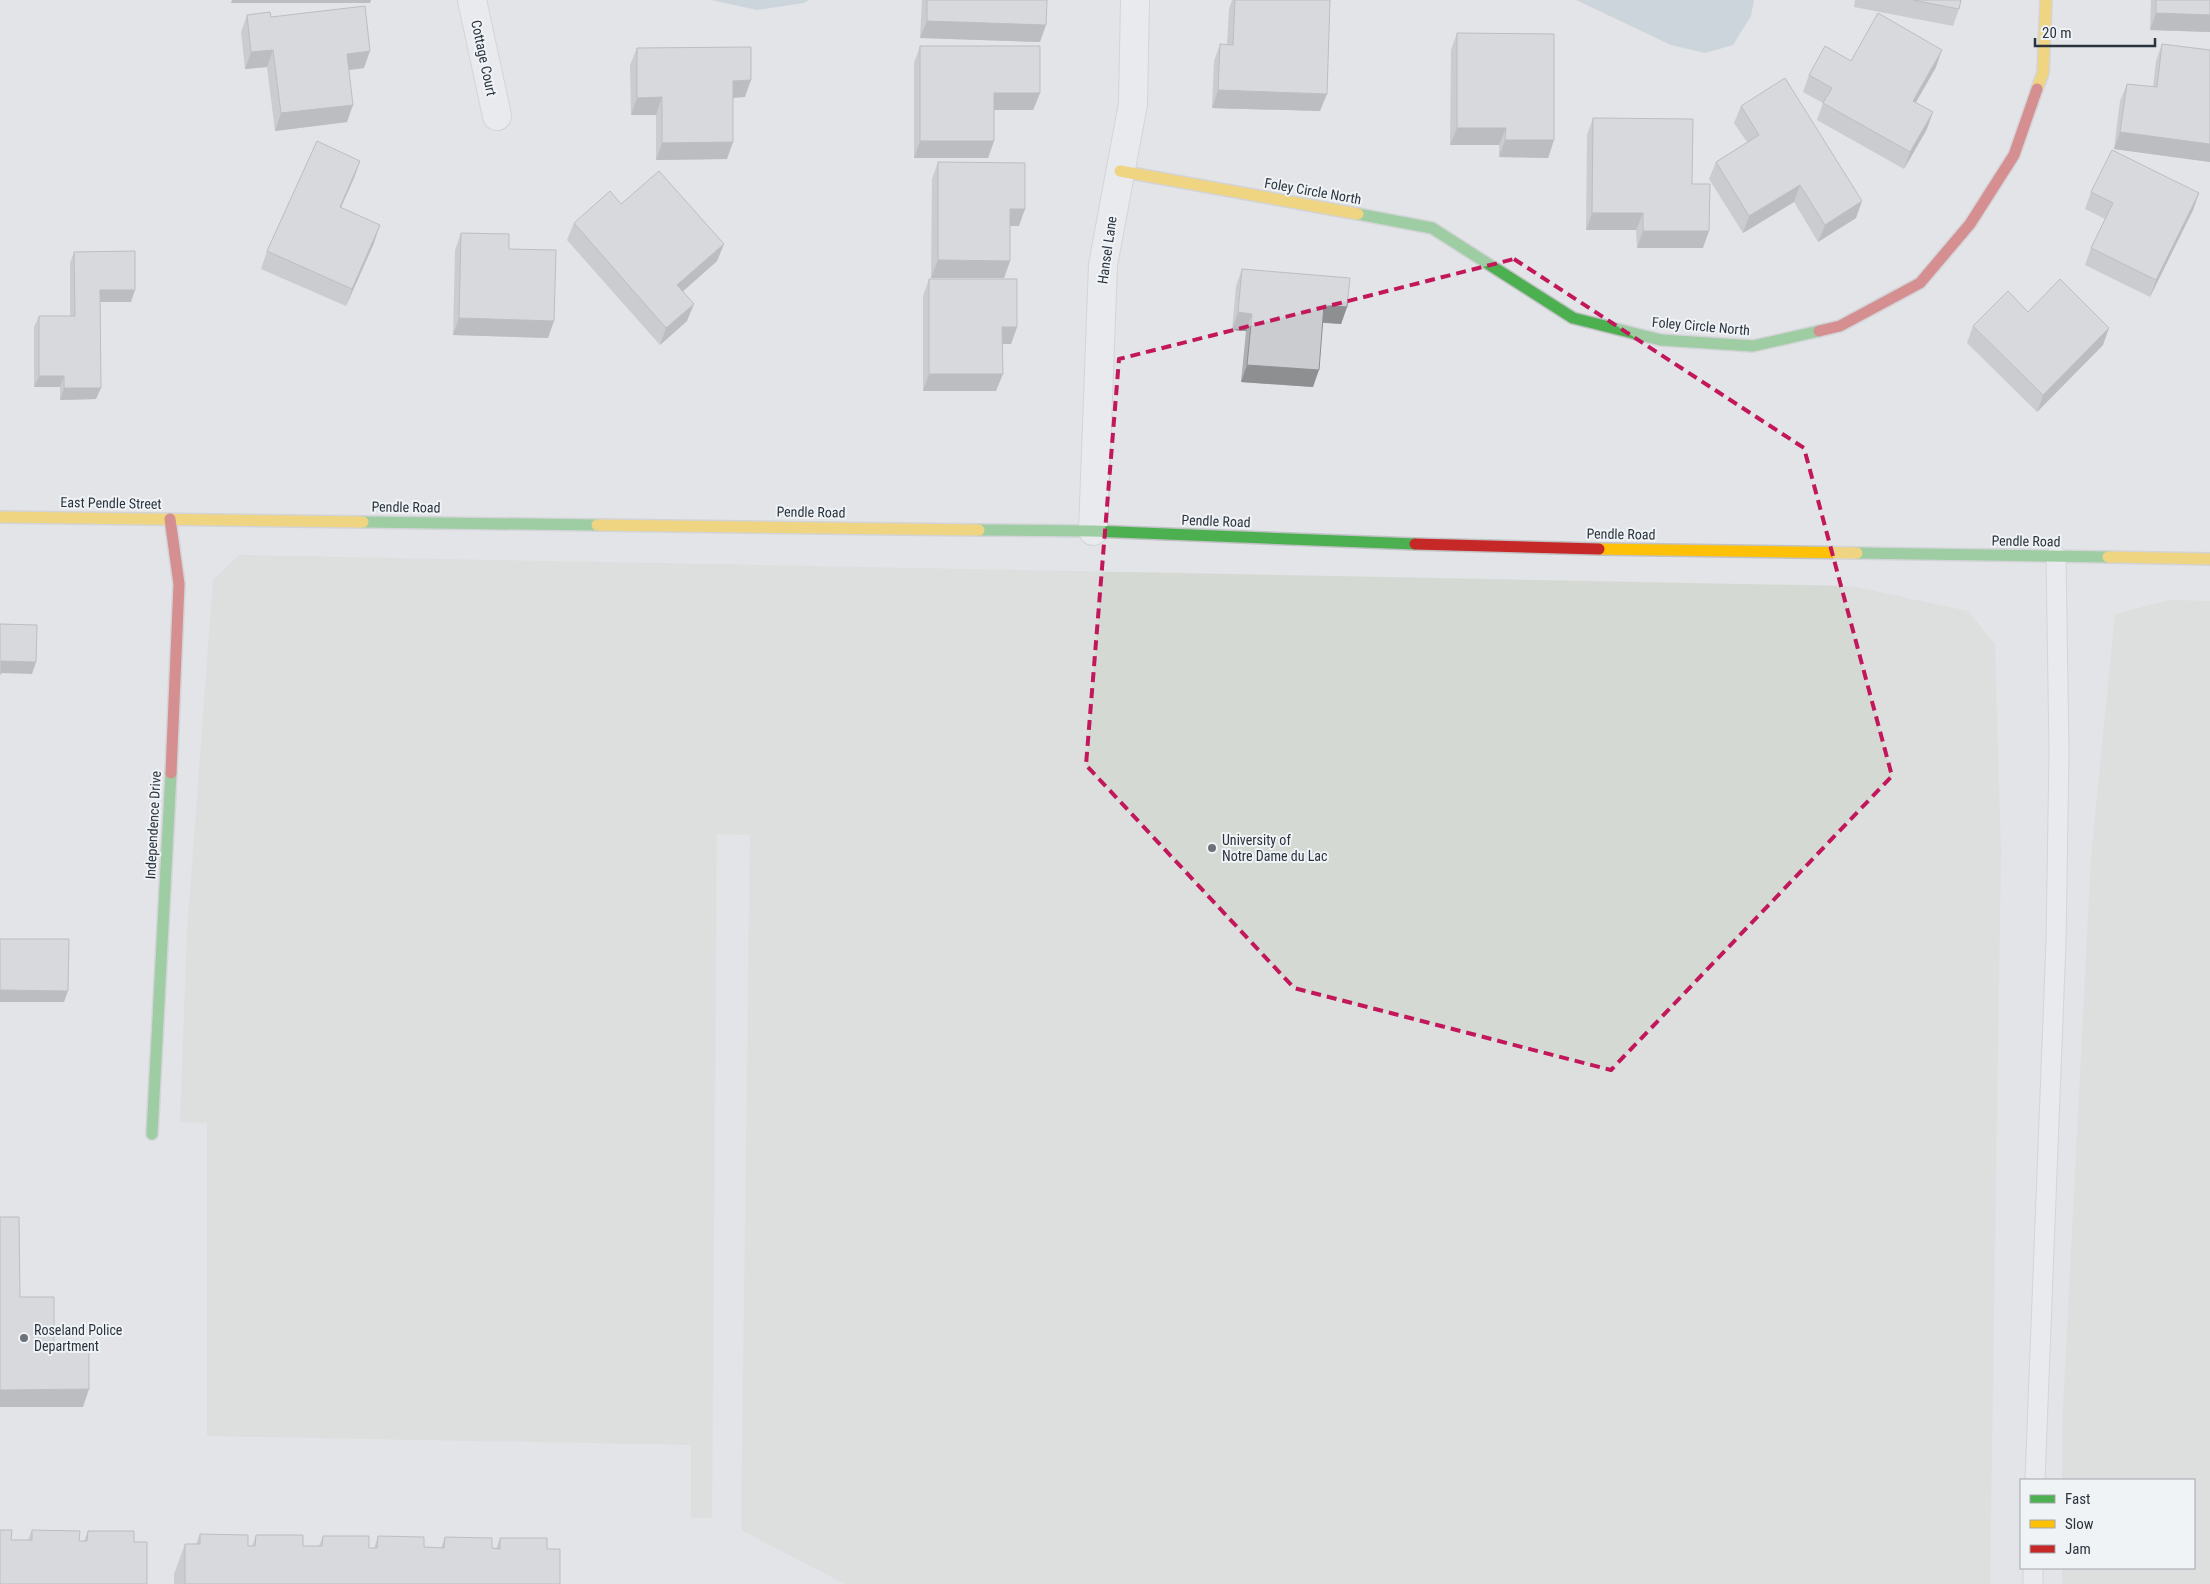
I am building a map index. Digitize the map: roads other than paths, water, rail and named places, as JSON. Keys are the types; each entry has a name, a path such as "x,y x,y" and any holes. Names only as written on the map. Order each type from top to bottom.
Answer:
{"street":[{"name":"Cottage Court","path":"472,0 497,116"},
{"name":"Hansel Lane","path":"1093,531 1103,265 1133,104 1135,0"},
{"name":"Foley Circle North","path":"1120,171 1432,228 1574,318 1661,340 1752,346 1840,326 1920,283 1958,239 1970,224 2014,155 2043,73 2046,0"},
{"name":"East Pendle Street","path":"0,516 221,520"},
{"name":"Independence Drive","path":"152,1134 179,584 170,519"},
{"name":"Pendle Road","path":"221,520 1093,531 1496,546 2210,559"}],"lane":[{"path":"2035,1479 2056,942 2059,752 2056,556"},
{"path":"2033,1569 2033,1584"}],"place":[{"name":"University of Notre Dame du Lac","path":"1212,848"},
{"name":"Roseland Police Department","path":"24,1338"}]}
